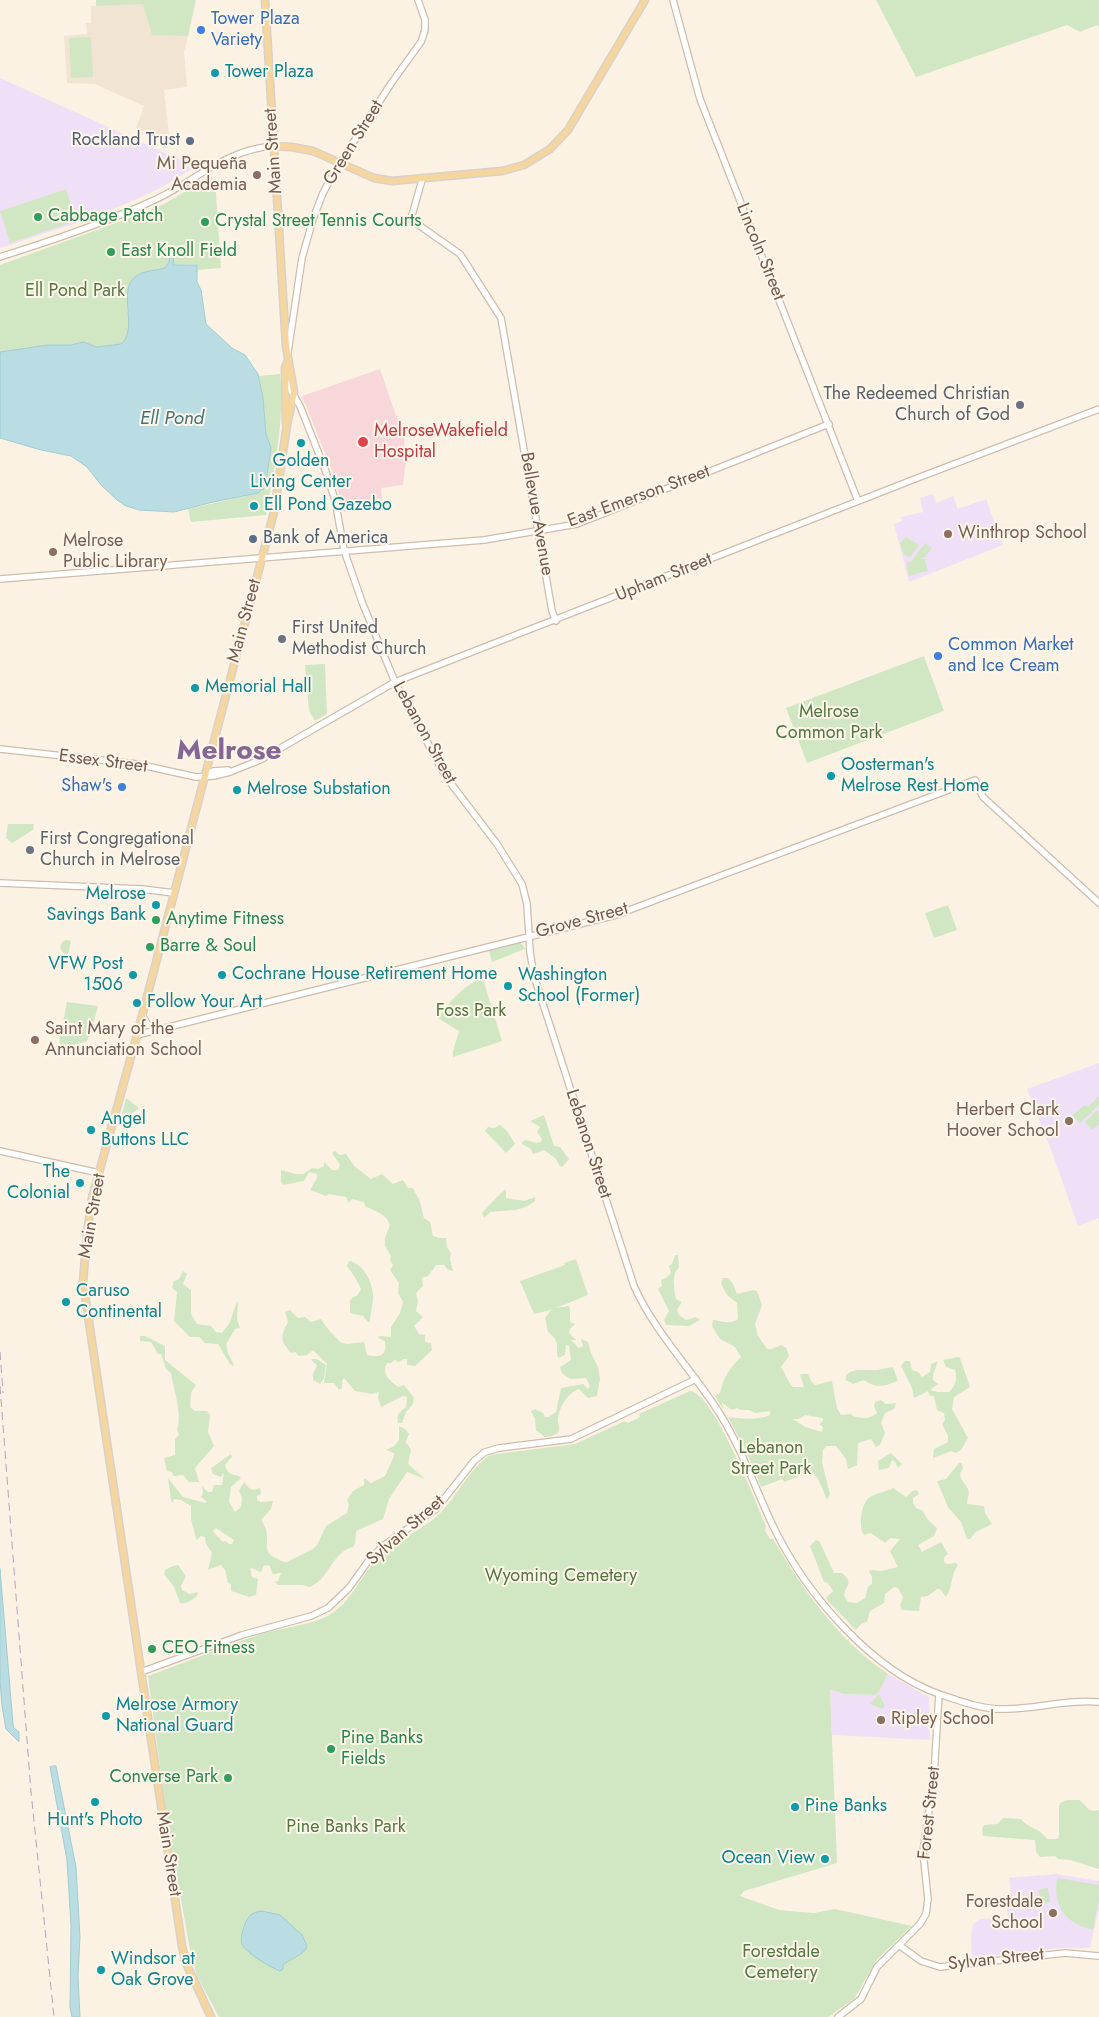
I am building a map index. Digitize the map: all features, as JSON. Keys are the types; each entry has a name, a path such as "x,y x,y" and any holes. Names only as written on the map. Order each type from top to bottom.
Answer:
{"main road":[{"name":"Main Street","path":"265,0 287,361 285,368 285,420 287,425"},
{"path":"273,146 304,149 386,181 422,180 510,170 534,160 562,138 645,0"},
{"name":"Main Street","path":"211,2017 182,1950 83,1285 89,1214 99,1173 274,512 294,392 291,368 287,361"}],"street":[{"name":"Green Street","path":"287,361 302,258 312,218 323,193 341,163 392,82 422,42 425,24 418,0"},
{"name":"Lincoln Street","path":"673,0 700,99 858,501"},
{"path":"0,257 145,205 175,189 214,164 233,155 252,149 273,146"},
{"name":"Bellevue Avenue","path":"422,180 410,219 459,254 501,318 556,621"},
{"path":"283,308 293,304 297,295"},
{"name":"Lebanon Street","path":"286,380 294,392 332,489 344,550 365,609 396,682 446,777 497,844 520,880 526,899 532,966 538,988 628,1269 647,1310 696,1379 729,1431 776,1533 814,1594 866,1648 886,1665 915,1683 939,1694 982,1707 998,1709 1099,1702"},
{"name":"Upham Street","path":"205,776 217,776 260,760 396,682 1099,409"},
{"name":"East Emerson Street","path":"0,578 484,540 587,521 829,424"},
{"name":"Essex Street","path":"0,749 142,765 196,778 205,776"},
{"name":"Grove Street","path":"137,1035 616,914 975,780 983,797 1099,903"},
{"path":"0,883 136,889 174,894"},
{"name":"Grove Street","path":"142,1015 145,1022 151,1027 177,1025"},
{"path":"0,1151 99,1173"},
{"name":"Sylvan Street","path":"141,1672 242,1635 311,1616 331,1606 349,1588 362,1568 383,1546 436,1509 474,1461 485,1452 499,1448 571,1439 696,1379"},
{"name":"Forest Street","path":"838,2017 861,1999 877,1967 920,1924 928,1908 923,1852 934,1775 939,1694"},
{"name":"Sylvan Street","path":"898,1945 921,1962 940,1967 1065,1953 1099,1956"}],"shaded area":[{"path":"147,3 190,28 184,52 187,87 164,90 170,143 136,128 144,106 95,84 67,83 64,36 87,34 86,23 91,23 91,6"},
{"path":"0,78 192,165 194,168 164,186 135,200 83,221 0,248"},
{"name":"MelroseWakefield Hospital","path":"380,369 404,439 406,462 403,485 381,488 383,506 343,512 336,480 302,396"},
{"name":"Winthrop School","path":"933,494 936,503 953,496 958,509 986,499 1003,545 909,582 894,524 902,521 901,517 923,512 920,498"},
{"name":"Herbert Clark Hoover School","path":"1099,1063 1099,1218 1078,1226 1027,1089"},
{"name":"Ripley School","path":"888,1674 929,1697 930,1740 832,1735 830,1689 843,1694 875,1695 879,1692"},
{"name":"Forestdale School","path":"1056,1874 1099,1881 1099,1908 1090,1948 1060,1948 972,1958 971,1938 973,1924 981,1919 1008,1917 1006,1904 1012,1903 1009,1878"}],"green space":[{"path":"96,0 196,0 188,36 152,35 143,4 96,6"},
{"path":"876,0 1099,0 1099,28 1097,25 1080,32 1067,25 916,77"},
{"path":"91,37 93,77 71,78 69,38"},
{"name":"Ell Pond Park","path":"211,176 215,180 221,268 197,270 197,265 195,264 173,265 174,251 165,268 143,273 135,277 128,287 128,331 126,338 121,344 97,347 83,342 71,345 48,345 0,352 0,265 141,214 166,203"},
{"name":"Cabbage Patch","path":"66,189 76,221 10,243 0,211"},
{"path":"280,374 280,427 266,515 191,522 188,509 264,490 263,484 266,482 271,452 266,434 259,376"},
{"path":"906,537 919,545 910,557 904,555 900,543"},
{"path":"925,543 932,548 921,559 925,559 928,571 909,576 906,563 911,562"},
{"name":"Melrose Common Park","path":"924,656 944,711 807,763 786,708"},
{"path":"325,664 327,714 315,721 309,711 305,665"},
{"path":"8,824 34,824 33,830 12,843 6,838"},
{"path":"948,905 957,930 934,938 925,913"},
{"path":"66,940 71,941 68,955 63,953 60,948 62,942"},
{"path":"520,943 525,949 492,962 489,951"},
{"name":"Foss Park","path":"483,979 502,1041 453,1057 459,1031 438,1018 463,989"},
{"path":"67,1002 98,1006 87,1041 64,1048 59,1043"},
{"path":"1099,1096 1099,1105 1080,1123 1072,1115 1085,1105 1088,1107"},
{"path":"126,1098 139,1108 120,1122"},
{"path":"1097,1110 1099,1112 1099,1124 1092,1130 1085,1122"},
{"path":"544,1115 554,1146 560,1147 569,1159 562,1167 556,1159 544,1150 533,1154 531,1149 522,1144 526,1140 536,1143 541,1142 542,1139 537,1132 540,1127 530,1121"},
{"path":"500,1125 507,1131 515,1144 506,1153 485,1131 488,1127 494,1128"},
{"path":"335,1151 340,1155 346,1154 354,1166 371,1179 382,1174 393,1184 403,1180 408,1188 413,1188 420,1202 424,1218 430,1222 433,1236 446,1238 447,1247 451,1253 450,1259 453,1271 448,1270 444,1265 436,1265 428,1276 422,1278 423,1286 416,1293 418,1301 416,1311 423,1317 414,1326 419,1334 425,1335 425,1342 431,1343 432,1350 415,1366 407,1365 407,1359 403,1359 400,1362 395,1360 387,1363 385,1367 389,1379 398,1387 404,1385 414,1398 413,1404 406,1412 402,1423 398,1423 398,1415 406,1407 407,1397 403,1396 381,1407 378,1398 379,1392 372,1394 355,1391 344,1378 342,1388 339,1390 334,1383 324,1383 327,1364 313,1350 307,1355 299,1356 295,1352 291,1353 282,1338 288,1322 285,1312 290,1310 298,1318 305,1317 311,1322 321,1319 340,1342 347,1344 364,1342 367,1355 379,1356 384,1353 385,1341 378,1338 379,1336 391,1337 391,1327 400,1313 403,1302 398,1293 399,1283 390,1270 393,1265 390,1260 391,1256 385,1246 385,1238 390,1225 386,1218 365,1206 364,1202 352,1199 349,1203 346,1197 329,1194 326,1196 310,1190 317,1178 317,1174 309,1172 304,1181 283,1185 281,1182 281,1170 303,1174 312,1168 318,1169 324,1166 324,1162 332,1170 338,1170 340,1165 332,1153"},
{"path":"506,1189 506,1198 524,1201 535,1197 535,1201 526,1207 515,1210 490,1212 484,1218 482,1213"},
{"path":"675,1255 678,1255 679,1267 674,1278 674,1290 676,1299 682,1302 677,1310 679,1315 686,1320 696,1317 700,1320 689,1326 666,1325 664,1320 669,1311 658,1289 662,1286 661,1280 671,1273 669,1266 672,1264"},
{"path":"576,1259 588,1295 556,1308 568,1306 570,1308 570,1322 575,1324 569,1333 576,1340 571,1340 579,1348 583,1346 581,1339 588,1342 598,1367 600,1379 597,1396 588,1398 579,1389 567,1398 560,1412 558,1433 545,1437 536,1430 535,1419 531,1411 535,1409 543,1413 545,1417 549,1417 556,1412 561,1388 583,1384 588,1389 590,1386 586,1378 570,1379 562,1373 560,1367 571,1360 569,1346 566,1345 565,1355 558,1358 556,1341 548,1332 545,1318 551,1310 534,1314 520,1281 565,1265 564,1263"},
{"path":"349,1261 359,1265 366,1273 371,1284 373,1297 370,1322 363,1316 350,1313 350,1301 353,1297 357,1296 361,1289 347,1266"},
{"path":"183,1271 187,1274 183,1284 191,1290 191,1314 197,1324 211,1326 216,1332 222,1333 230,1322 237,1301 237,1319 240,1328 235,1329 226,1344 233,1366 218,1344 205,1343 199,1337 190,1337 174,1321 177,1292 172,1288 174,1281 179,1279"},
{"name":"Lebanon Street Park","path":"723,1278 727,1278 732,1282 737,1294 753,1290 757,1291 762,1305 755,1324 758,1336 767,1349 781,1345 786,1348 789,1356 781,1367 793,1387 804,1387 800,1374 808,1374 815,1385 832,1381 837,1408 841,1415 850,1414 855,1417 866,1418 877,1413 874,1406 875,1402 881,1400 886,1404 896,1403 894,1409 885,1413 881,1423 885,1433 880,1445 876,1447 871,1439 858,1443 857,1465 848,1469 846,1459 836,1446 827,1446 823,1450 822,1462 830,1494 827,1500 819,1480 811,1472 784,1482 782,1479 761,1487 747,1453 728,1417 760,1418 770,1415 770,1411 755,1413 737,1408 732,1410 722,1403 723,1409 715,1396 720,1393 728,1373 741,1357 735,1347 720,1339 712,1326 713,1320 729,1322 738,1319 737,1303 727,1295 721,1284","holes":["805,1415 823,1418 823,1421 819,1424 823,1427 822,1432 805,1427 793,1419 799,1419"]},
{"path":"140,1336 145,1336 165,1346 165,1360 196,1385 191,1393 190,1407 195,1411 207,1411 210,1415 208,1432 214,1446 195,1468 199,1482 189,1482 183,1475 173,1476 172,1472 167,1471 164,1458 175,1455 175,1439 179,1435 177,1429 179,1417 177,1402 171,1373 166,1369 161,1354 158,1354 151,1342 140,1341"},
{"path":"958,1357 970,1387 954,1397 952,1409 968,1438 961,1450 956,1453 951,1451 933,1458 934,1449 948,1442 948,1436 942,1424 945,1420 944,1413 937,1410 934,1396 930,1396 928,1391 914,1398 912,1388 901,1366 905,1361 910,1361 912,1370 918,1372 922,1377 930,1372 931,1364 938,1361 933,1380 938,1384 930,1390 949,1392 953,1388 956,1373 955,1370 946,1367 943,1360"},
{"path":"310,1359 317,1359 326,1365 324,1378 320,1384 313,1380 313,1374 317,1365"},
{"path":"893,1367 898,1381 889,1384 877,1386 864,1380 853,1384 846,1380 846,1375 857,1370 877,1370"},
{"path":"690,1391 699,1396 722,1428 744,1473 766,1526 765,1531 770,1539 773,1539 823,1613 854,1646 888,1674 879,1692 875,1695 843,1694 830,1689 837,1863 744,1891 740,1896 779,1910 814,1913 835,1909 912,1926 877,1960 854,1999 828,2017 219,2017 197,1976 190,1950 168,1826 148,1676 244,1640 306,1624 331,1614 346,1601 382,1554 436,1517 476,1467 490,1455 575,1444 625,1421 628,1423 640,1417 639,1414"},
{"path":"399,1426 409,1434 406,1442 411,1450 408,1464 425,1479 407,1472 389,1499 383,1519 356,1531 353,1547 340,1554 322,1578 310,1587 278,1585 275,1582 278,1581 281,1573 273,1574 269,1565 263,1566 260,1572 252,1568 250,1569 252,1577 258,1579 256,1595 249,1597 231,1591 231,1584 228,1583 225,1570 221,1565 208,1570 212,1553 206,1544 205,1537 201,1536 196,1539 191,1519 191,1506 181,1500 174,1499 173,1503 171,1500 168,1478 183,1497 206,1503 201,1497 203,1493 202,1486 208,1492 212,1492 214,1485 222,1485 224,1473 221,1477 213,1474 211,1468 231,1454 232,1457 225,1465 226,1469 230,1474 241,1478 231,1487 229,1502 235,1512 241,1507 242,1498 239,1491 244,1482 253,1490 260,1488 261,1494 257,1496 257,1500 260,1502 273,1501 271,1509 262,1519 267,1534 267,1549 271,1556 287,1562 313,1549 317,1545 326,1526 347,1513 349,1504 347,1500 353,1491 364,1485 364,1478 371,1483 385,1476 394,1456 394,1453 386,1450 394,1446 399,1440","holes":["216,1528 234,1540 232,1544 226,1541 223,1542 213,1531"]},
{"path":"891,1453 902,1464 898,1468 892,1460 889,1468 879,1470 878,1461"},
{"path":"961,1463 963,1468 960,1474 962,1480 969,1491 967,1504 984,1506 985,1513 992,1524 976,1532 970,1539 967,1539 961,1522 948,1507 937,1481 946,1479"},
{"path":"893,1488 906,1497 917,1490 919,1494 913,1498 916,1508 922,1510 928,1520 937,1528 934,1536 918,1545 922,1552 941,1542 948,1554 944,1557 944,1562 958,1565 946,1597 940,1589 937,1589 928,1596 921,1597 919,1611 902,1610 900,1606 903,1597 898,1588 894,1587 885,1594 884,1603 870,1611 867,1622 862,1623 856,1630 827,1600 826,1598 833,1591 828,1583 824,1582 810,1546 816,1540 820,1542 834,1573 842,1573 846,1576 848,1584 844,1595 848,1602 857,1603 865,1598 868,1587 872,1584 870,1570 881,1571 898,1567 890,1551 900,1539 890,1538 885,1543 871,1533 864,1535 861,1526 864,1504 867,1500 871,1496"},
{"path":"178,1565 186,1576 181,1586 182,1590 190,1594 197,1592 198,1594 193,1600 185,1603 180,1603 174,1587 164,1574 165,1570"},
{"path":"879,1694 885,1706 882,1709 870,1704"},
{"path":"1068,1800 1079,1800 1092,1811 1099,1810 1099,1869 1070,1860 1058,1859 1055,1856 1040,1857 1036,1852 1035,1840 983,1836 982,1830 984,1825 997,1824 1004,1818 1021,1819 1041,1832 1047,1839 1057,1839 1059,1837 1060,1803"},
{"path":"1057,1878 1099,1885 1099,1900 1093,1930 1075,1923 1063,1912 1057,1897"},
{"path":"1048,1888 1050,1902 1042,1905 1038,1890"}],"water":[{"name":"Ell Pond","path":"170,251 174,251 173,265 197,265 197,282 201,290 206,324 232,348 245,355 258,374 263,398 266,434 271,448 266,482 263,486 264,490 174,512 139,510 126,506 101,485 87,467 71,456 41,450 0,438 0,352 48,345 71,345 83,342 97,347 121,344 126,338 128,329 127,300 130,283 142,273 165,268 169,262"},
{"path":"0,1569 13,1724 14,1728 19,1732 19,1742 6,1729 2,1706 0,1681"},
{"path":"56,1766 76,1867 80,1937 78,1976 80,2017 72,2017 70,2008 71,1926 67,1860 50,1767"},
{"path":"262,1911 280,1915 302,1935 307,1946 301,1954 283,1965 283,1969 280,1971 254,1956 242,1944 242,1934 248,1919 253,1913"}],"railway":[{"path":"0,1352 3,1393"},
{"path":"0,1386 31,1792 54,2017"}],"place":[{"name":"Tower Plaza Variety","path":"201,30"},
{"name":"Tower Plaza","path":"215,73"},
{"name":"Rockland Trust","path":"190,141"},
{"name":"Mi Pequeña Academia","path":"257,175"},
{"name":"Cabbage Patch","path":"38,217"},
{"name":"Crystal Street Tennis Courts","path":"205,222"},
{"name":"East Knoll Field","path":"111,252"},
{"name":"The Redeemed Christian Church of God","path":"1020,405"},
{"name":"MelroseWakefield Hospital","path":"363,442"},
{"name":"Golden Living Center","path":"301,443"},
{"name":"Ell Pond Gazebo","path":"254,506"},
{"name":"Winthrop School","path":"948,534"},
{"name":"Bank of America","path":"253,539"},
{"name":"Melrose Public Library","path":"53,552"},
{"name":"First United Methodist Church","path":"282,639"},
{"name":"Common Market and Ice Cream","path":"938,656"},
{"name":"Memorial Hall","path":"195,688"},
{"name":"Oosterman's Melrose Rest Home","path":"831,776"},
{"name":"Shaw's","path":"122,787"},
{"name":"Melrose Substation","path":"237,790"},
{"name":"First Congregational Church in Melrose","path":"30,850"},
{"name":"Melrose Savings Bank","path":"156,905"},
{"name":"Anytime Fitness","path":"156,920"},
{"name":"Barre & Soul","path":"150,947"},
{"name":"VFW Post 1506","path":"133,975"},
{"name":"Cochrane House Retirement Home","path":"222,975"},
{"name":"Washington School (Former)","path":"508,986"},
{"name":"Follow Your Art","path":"137,1003"},
{"name":"Saint Mary of the Annunciation School","path":"35,1040"},
{"name":"Herbert Clark Hoover School","path":"1069,1121"},
{"name":"Angel Buttons LLC","path":"91,1130"},
{"name":"The Colonial","path":"80,1183"},
{"name":"Caruso Continental","path":"66,1302"},
{"name":"CEO Fitness","path":"152,1649"},
{"name":"Melrose Armory National Guard","path":"106,1716"},
{"name":"Ripley School","path":"881,1720"},
{"name":"Pine Banks Fields","path":"331,1749"},
{"name":"Converse Park","path":"228,1778"},
{"name":"Hunt's Photo","path":"95,1802"},
{"name":"Pine Banks","path":"795,1807"},
{"name":"Ocean View","path":"825,1859"},
{"name":"Forestdale School","path":"1053,1913"},
{"name":"Windsor at Oak Grove","path":"101,1970"}],"district":[{"name":"Melrose","path":"229,752"}],"park label":[{"name":"Wyoming Cemetery","path":"561,1577"},
{"name":"Pine Banks Park","path":"346,1828"},
{"name":"Forestdale Cemetery","path":"781,1964"}]}
